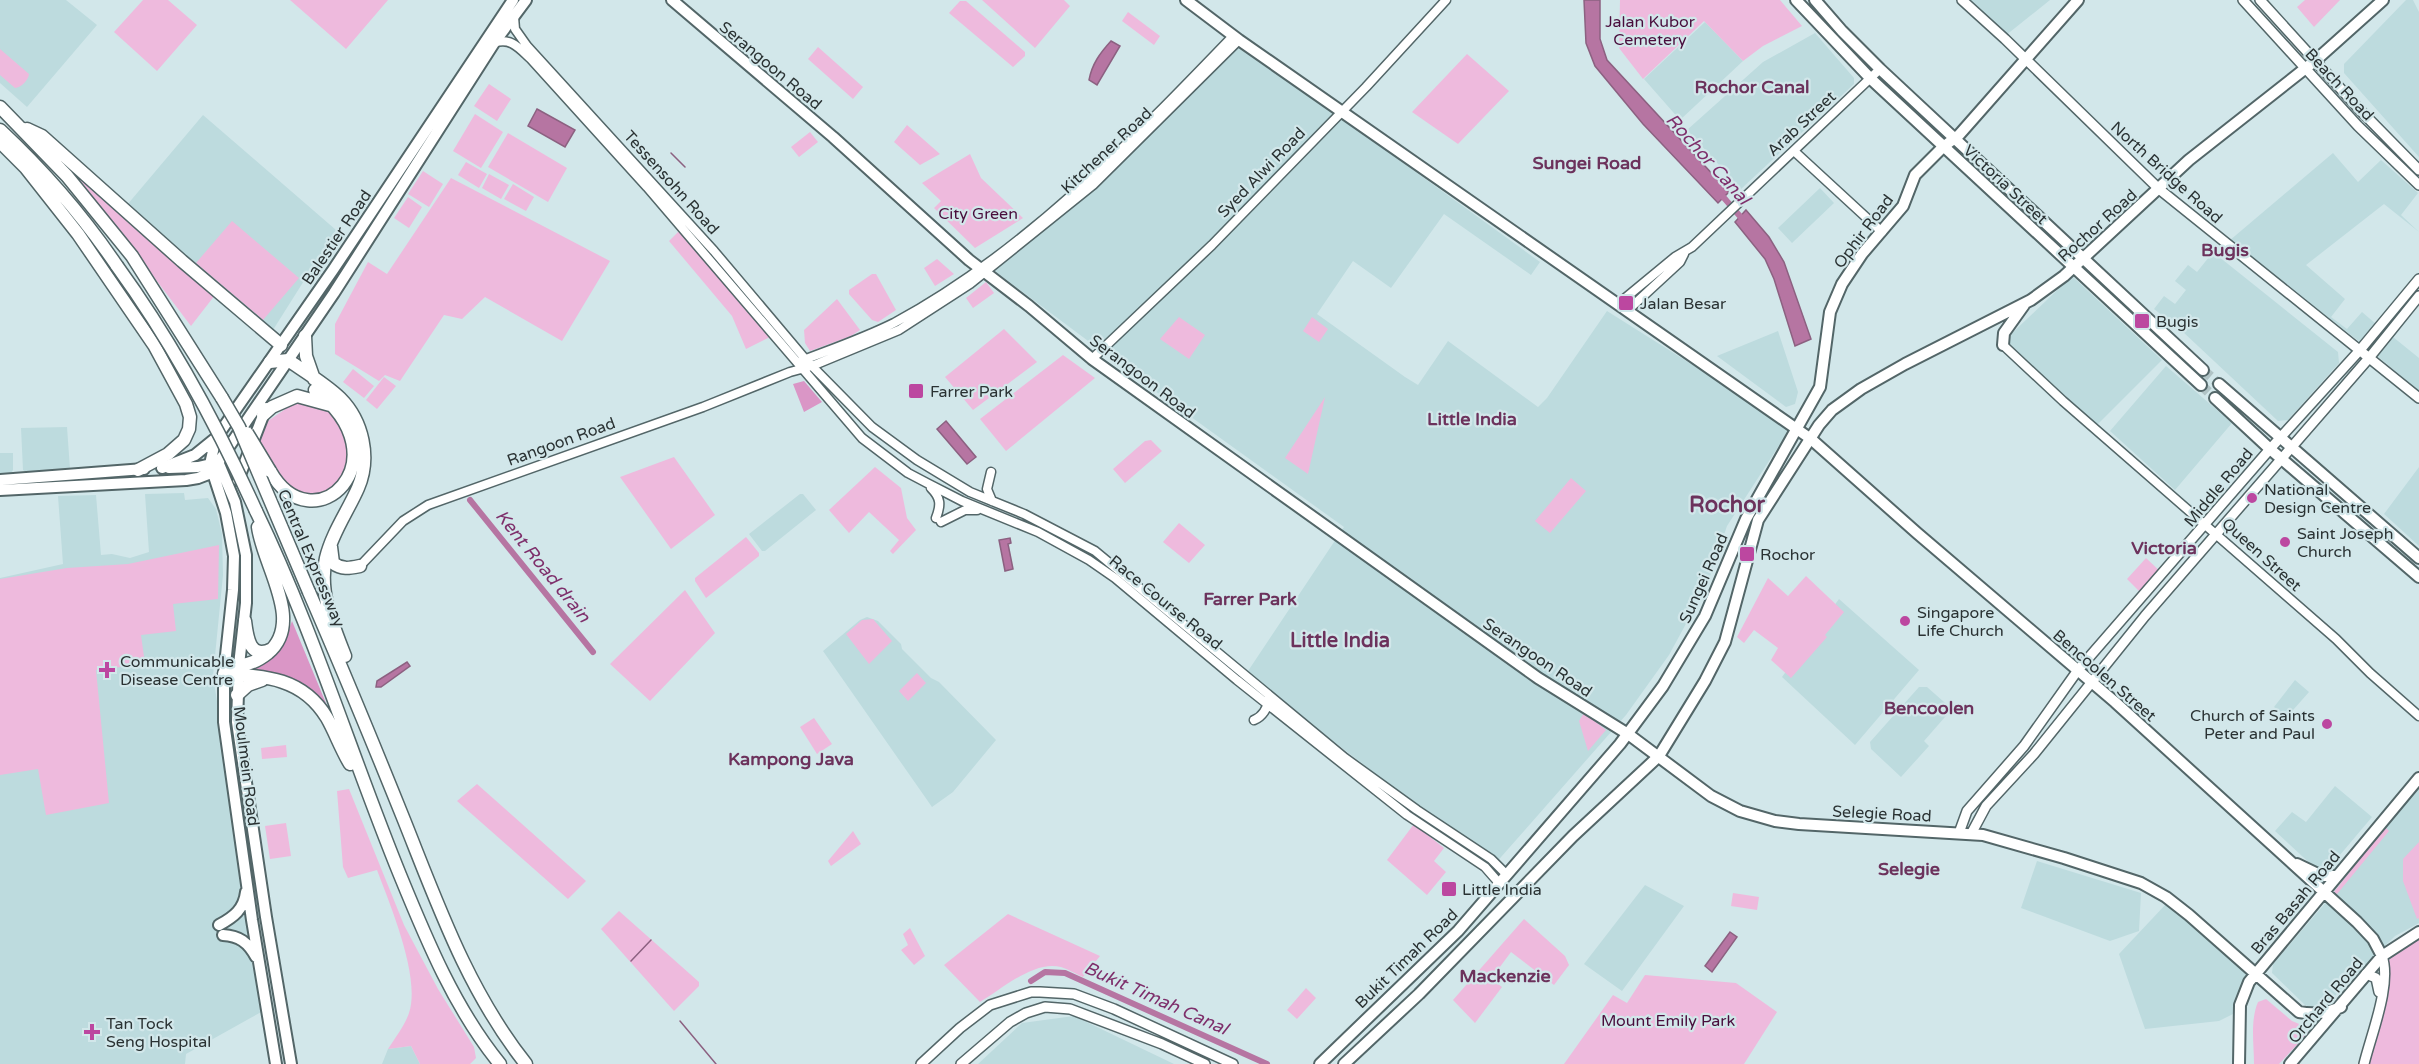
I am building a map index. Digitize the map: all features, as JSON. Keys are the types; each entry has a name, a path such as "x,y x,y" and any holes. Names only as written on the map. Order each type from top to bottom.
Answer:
{"highway":[{"name":"Central Expressway","path":"0,107 67,176 132,256 239,427 374,745 464,965 481,998 526,1064"},
{"path":"23,129 32,129 42,136 182,261 281,345"},
{"name":"Central Expressway","path":"0,130 57,186 91,227 151,313 183,365 231,455 294,599 360,773 432,952 462,1008 500,1064"},
{"path":"0,142 26,168 78,234 153,345 186,404 190,417 189,429 184,440 168,454 143,469"},
{"path":"305,336 306,356 315,380"},
{"path":"270,362 286,364 315,380 340,398 352,415 363,442 363,477 332,540 325,559 323,579 325,597 373,733 374,745"},
{"path":"239,427 251,437 276,481 288,492 306,500 324,498 335,494 345,485 351,474 355,448 350,433 336,408 286,364"},
{"path":"264,415 272,407 297,396 320,401 336,408"},
{"path":"239,670 274,647 283,632 284,616 258,531 256,511"},
{"path":"332,540 333,563 346,568 360,566"},
{"path":"245,621 247,640 255,651 266,651 274,647"},
{"path":"225,669 239,670 284,681 310,696 328,719 350,764 360,773"},
{"path":"237,695 252,683 269,678"}],"main road":[{"name":"Balestier Road","path":"162,468 195,454 216,438 242,398 270,362 513,0"},
{"name":"Balestier Road","path":"0,480 143,469 213,467 305,336 494,43 526,0"},
{"name":"Serangoon Road","path":"672,0 833,137 983,271 1092,358 1189,430 1534,675 1628,734"},
{"path":"1186,0 1236,38 1797,429"},
{"name":"Victoria Street","path":"1796,0 1871,79 2201,385"},
{"name":"Victoria Street","path":"1815,0 1880,69 2203,370"},
{"name":"North Bridge Road","path":"1962,0 2159,189 2419,398"},
{"name":"Ophir Road","path":"1797,429 1820,387 1830,312 1836,295 1852,268 1903,206 1915,175 1955,138 2078,0"},
{"name":"Beach Road","path":"2243,0 2358,126 2419,184"},
{"name":"Beach Road","path":"2260,0 2360,110 2419,170"},
{"name":"Rochor Road","path":"1775,496 1811,438 1833,410 1848,398 1927,352 1988,323 2008,310 2025,304 2073,267 2189,160 2316,60 2382,1"},
{"name":"Middle Road","path":"1959,833 1967,812 2024,746 2078,670 2270,449 2360,350 2419,279"},
{"name":"Middle Road","path":"1971,834 1986,806 2034,754 2091,681 2216,533 2369,358 2419,296"},
{"path":"2003,345 2004,333 2025,304"},
{"path":"235,502 236,483 264,415 274,382"},
{"path":"2219,384 2419,558"},
{"path":"2215,398 2270,449 2419,577"},
{"name":"Bencoolen Street","path":"1797,429 1811,438 2091,681 2373,939 2382,956"},
{"name":"Sungei Road","path":"1628,734 1671,675 1705,616 1746,519 1797,429"},
{"path":"0,490 198,478 213,467 216,438"},
{"name":"Moulmein Road","path":"213,467 235,502 246,555 245,621 237,695 237,722 291,1064"},
{"name":"Moulmein Road","path":"213,467 226,513 234,555 225,669 226,738 276,1064"},
{"path":"143,469 151,481"},
{"path":"1755,504 1765,494 1773,493 1775,496"},
{"name":"Bukit Timah Road","path":"1344,1064 1419,994 1573,836 1659,756 1705,681 1725,642 1758,520 1775,496"},
{"name":"Selegie Road","path":"1628,734 1679,773 1729,806 1775,821 1959,833 2006,840 2152,888 2189,915 2299,1012 2312,1015 2341,1007"},
{"name":"Bukit Timah Road","path":"1320,1064 1452,938 1628,734"},
{"name":"Bras Basah Road","path":"2239,1064 2240,1005 2245,989 2255,973 2419,778"},
{"path":"2290,862 2322,876 2336,876"},
{"path":"246,877 242,908 221,930 243,940 259,962"},
{"name":"Orchard Road","path":"2290,1064 2341,1007 2382,956 2419,932"},
{"path":"2364,1064 2385,975 2382,956"},
{"path":"2367,974 2373,975 2378,983 2377,1013"},
{"path":"1033,992 1038,1001 1036,1010"},
{"path":"921,1064 960,1028 990,1005 1033,992 1074,994 1114,1009 1233,1064"},
{"path":"962,1064 1010,1022 1045,1007 1070,1009 1156,1042 1205,1064"},
{"path":"1312,1064 1356,1018 1370,1014"}],"street":[{"name":"Syed Alwi Road","path":"1092,358 1212,245 1446,0"},
{"name":"Tessensohn Road","path":"514,17 515,29 527,46 678,211 804,365"},
{"name":"Kitchener Road","path":"983,271 1094,185 1236,38"},
{"name":"Tessensohn Road","path":"494,43 511,42 531,59 804,365"},
{"name":"Arab Street","path":"1623,307 1680,262 1684,254 1880,69"},
{"path":"1794,151 1882,232"},
{"name":"Rangoon Road","path":"360,566 403,521 428,505 703,407 790,372 893,323 983,271"},
{"name":"Queen Street","path":"2003,345 2416,713"},
{"name":"Race Course Road","path":"804,365 862,438 908,473 962,501 1038,532 1089,560 1369,780 1407,815 1460,843 1485,867 1502,878"},
{"name":"Race Course Road","path":"804,365 885,438 942,476 970,492 1062,533 1095,551 1132,580 1260,693"},
{"path":"991,472 987,489 992,501"},
{"path":"927,483 937,494 940,502 938,520 965,510 989,512"},
{"path":"1260,693 1267,698 1268,704 1262,714 1254,720 1259,711 1260,693"},
{"name":"Race Course Road","path":"1268,704 1369,780"},
{"path":"1262,714 1282,716"}],"shaded area":[{"path":"0,0 66,0 97,25 27,107 0,83"},
{"path":"1584,0 1600,0 1600,39 1607,60 1729,192 1718,203 1643,124 1595,66 1586,43"},
{"path":"1965,0 2050,0 2005,36"},
{"path":"2406,0 2413,0 2419,12 2419,157 2344,73 2344,64"},
{"path":"1705,22 1743,61 1680,120 1644,79"},
{"path":"1815,33 1854,78 1854,84 1741,189 1687,130 1763,62"},
{"path":"1111,41 1120,46 1097,85 1089,80 1090,74 1097,59"},
{"name":"Little India","path":"1240,45 1540,262 1531,275 1444,214 1391,288 1353,261 1317,314 1405,377 1418,385 1448,341 1538,407 1547,398 1607,311 1791,427 1727,526 1707,585 1669,655 1626,715 1494,865 1246,674 1344,527 1155,391 988,266"},
{"path":"537,109 575,130 565,147 528,126"},
{"path":"203,115 336,230 273,330 127,205"},
{"path":"2333,153 2358,182 2381,160 2418,193 2401,215 2419,232 2384,204 2306,265 2345,299 2331,317 2347,329 2362,312 2376,324 2360,342 2229,241"},
{"path":"1820,188 1834,203 1792,243 1778,228"},
{"path":"1746,210 1769,237 1784,262 1811,339 1795,346 1774,279 1765,259 1735,222"},
{"path":"2213,252 2338,352 2339,363 2288,420 2278,421 2182,331 2154,309 2164,296 2175,304 2186,290 2175,281 2188,265 2197,272"},
{"path":"2072,276 2162,360 2097,425 2005,340"},
{"path":"1778,331 1798,392 1795,404 1786,407 1717,356"},
{"path":"2393,337 2419,358 2419,391 2377,356"},
{"path":"2166,366 2232,423 2175,490 2110,431"},
{"path":"804,381 822,402 804,412 793,384"},
{"path":"946,421 976,457 967,464 937,429"},
{"path":"67,427 70,469 26,472 23,470 21,428"},
{"path":"0,453 13,453 11,473 0,474"},
{"path":"2419,467 2419,546 2384,514"},
{"path":"184,493 185,500 208,498 216,509 222,534 223,575 213,676 233,802 252,965 263,1011 186,1054 185,1064 0,1064 0,578 63,564 58,496 96,495 101,555 112,554 130,558 149,552 145,494"},
{"path":"803,494 816,510 765,551 762,551 749,534"},
{"path":"1010,538 1011,543 1008,544 1013,569 1005,571 999,540"},
{"path":"1839,599 1919,670 1855,745 1782,677"},
{"path":"867,617 878,621 901,644 902,649 931,678 939,682 996,740 953,792 932,807 823,651 860,620"},
{"path":"292,621 330,713 312,692 295,680 275,674 248,671 263,662 276,650"},
{"path":"407,662 410,666 381,687 376,687 377,681"},
{"path":"2295,680 2309,692 2286,718 2274,707"},
{"path":"1919,687 1927,687 1952,709 1924,741 1929,746 1901,777 1871,749 1870,742"},
{"path":"2419,784 2419,923 2395,936 2326,1005 2311,1008 2272,973 2273,964 2328,900"},
{"path":"2335,786 2372,817 2329,868 2323,871 2316,869 2275,831 2292,812 2306,822"},
{"path":"2037,861 2141,893 2139,931 2110,941 2021,908"},
{"path":"1645,885 1684,906 1622,991 1584,964"},
{"path":"2167,903 2240,964 2248,976 2235,1000 2233,1014 2219,1021 2145,1029 2119,954"},
{"path":"1730,932 1737,937 1712,972 1705,966"},
{"path":"1074,1016 1174,1064 978,1064 1022,1023"},
{"path":"411,1046 420,1064 382,1064 388,1049"}],"green space":[{"path":"143,0 168,0 197,25 157,71 114,32"},
{"path":"290,0 388,0 346,49"},
{"path":"982,0 1064,0 1070,6 1035,48"},
{"name":"Jalan Kubor Cemetery","path":"1620,0 1780,0 1802,26 1763,46 1743,61 1704,21 1643,79 1619,48"},
{"path":"2305,0 2340,0 2314,27 2297,7"},
{"path":"960,1 966,1 1025,52 1025,56 1013,67 949,13"},
{"path":"1128,12 1160,36 1154,45 1122,21"},
{"path":"818,47 863,87 853,99 808,59"},
{"path":"0,49 29,74 20,87 15,88 0,75"},
{"path":"1467,54 1509,91 1458,144 1412,112"},
{"path":"489,84 511,99 497,121 474,106"},
{"path":"475,114 503,132 481,168 453,151"},
{"path":"907,125 940,154 920,165 894,142"},
{"path":"810,132 818,142 799,157 791,147"},
{"path":"508,133 567,168 548,202 488,167"},
{"name":"City Green","path":"970,154 981,178 1023,218 975,248 934,208 941,201 922,183"},
{"path":"466,162 487,174 479,188 458,175"},
{"path":"423,171 443,184 429,207 408,194"},
{"path":"74,172 215,295 191,326"},
{"path":"489,174 509,185 501,199 482,188"},
{"path":"451,178 610,261 562,341 485,297 462,319 444,315 400,381 385,375 379,381 335,354 335,324 368,262 387,274"},
{"path":"513,184 534,197 526,211 504,199"},
{"path":"408,197 422,207 409,228 394,218"},
{"path":"232,221 299,278 263,320 196,263"},
{"path":"682,228 774,335 746,349 732,316 669,241"},
{"path":"937,259 954,274 935,286 924,268"},
{"path":"872,274 876,274 896,310 878,322 872,320 849,294 849,290"},
{"path":"986,282 994,293 973,308 966,298"},
{"path":"837,299 860,330 851,336 810,351 805,343 804,330"},
{"path":"1179,317 1205,335 1189,359 1160,339"},
{"path":"1312,317 1328,329 1319,342 1303,331"},
{"path":"1004,329 1037,362 973,410 945,377"},
{"path":"1063,355 1095,378 1006,451 980,419"},
{"path":"353,369 374,386 364,398 343,382"},
{"path":"384,377 396,386 377,409 366,400"},
{"path":"1325,397 1308,474 1285,458"},
{"path":"297,401 316,405 336,415 351,447 345,478 326,492 314,495 303,493 285,481 259,444 268,421"},
{"path":"1151,440 1162,451 1125,483 1113,469 1145,441"},
{"path":"674,457 715,515 671,549 620,477"},
{"path":"875,467 901,488 907,518 916,530 893,554 890,551 899,540 869,512 849,533 829,510"},
{"path":"1571,478 1586,491 1550,533 1535,521"},
{"path":"1179,523 1205,545 1189,563 1163,542"},
{"path":"746,537 759,556 706,598 695,578"},
{"path":"219,545 218,599 173,604 176,631 141,635 145,664 96,670 109,803 46,815 38,769 0,775 0,579 67,568 128,564"},
{"path":"2146,558 2165,576 2145,597 2127,579"},
{"path":"1806,576 1844,612 1825,635 1827,637 1791,678 1771,660 1778,648 1754,630 1744,643 1737,637 1768,578 1788,596"},
{"path":"685,590 715,633 650,701 610,664"},
{"path":"873,619 892,641 869,664 846,634 862,620"},
{"path":"917,673 926,683 908,701 899,691"},
{"path":"1584,713 1606,730 1588,751 1579,721"},
{"path":"814,718 832,744 817,754 800,727"},
{"path":"286,745 287,757 262,759 261,748"},
{"path":"477,784 586,881 568,899 457,801"},
{"path":"349,789 404,925 438,989 474,1047 476,1058 470,1064 420,1064 411,1046 388,1049 409,1013 412,998 411,980 396,921 377,870 348,878 343,867 337,791"},
{"path":"286,823 291,856 270,859 265,826"},
{"path":"1414,824 1444,848 1434,861 1446,872 1427,895 1387,860"},
{"path":"2385,827 2389,831 2337,894 2334,892"},
{"path":"853,831 861,844 831,866 828,861"},
{"path":"2419,842 2419,918 2417,919 2403,881 2403,859"},
{"path":"1733,893 1759,897 1757,910 1731,906"},
{"path":"619,911 699,982 699,986 674,1011 601,929"},
{"path":"1008,914 1100,956 1083,977 1061,967 1040,968 1019,977 980,1002 944,965"},
{"path":"1524,919 1565,956 1569,965 1554,985 1511,952 1491,979 1502,987 1475,1023 1453,1000"},
{"path":"910,928 925,956 914,965 901,950 908,945 903,934"},
{"path":"2419,937 2419,1064 2368,1064 2387,987 2388,961"},
{"name":"Mount Emily Park","path":"1645,975 1736,983 1777,1012 1744,1064 1564,1064 1613,995 1627,1003"},
{"path":"1306,988 1316,998 1297,1019 1287,1010"},
{"path":"2266,999 2292,1021 2304,1026 2308,1033 2279,1064 2254,1064 2254,1017 2258,1002"}],"waterway":[{"path":"671,153 685,167"},
{"name":"Rochor Canal","path":"1718,191 1745,222"},
{"name":"Kent Road drain","path":"470,500 593,652"},
{"path":"631,961 651,940"},
{"name":"Bukit Timah Canal","path":"1031,981 1045,972 1065,973 1267,1064"},
{"path":"680,1021 716,1064"}],"tunnel":[{"path":"2203,370 2219,384"},
{"path":"2201,385 2215,398"}],"place":[{"name":"Jalan Besar","path":"1626,303"},
{"name":"Bugis","path":"2142,321"},
{"name":"Farrer Park","path":"916,391"},
{"name":"National Design Centre","path":"2252,498"},
{"name":"Saint Joseph Church","path":"2285,542"},
{"name":"Rochor","path":"1747,554"},
{"name":"Singapore Life Church","path":"1905,621"},
{"name":"Communicable Disease Centre","path":"107,670"},
{"name":"Church of Saints Peter and Paul","path":"2327,724"},
{"name":"Little India","path":"1449,889"},
{"name":"Tan Tock Seng Hospital","path":"92,1032"}],"district":[{"name":"Rochor Canal","path":"1752,87"},
{"name":"Sungei Road","path":"1587,163"},
{"name":"Bugis","path":"2225,250"},
{"name":"Little India","path":"1472,419"},
{"name":"Rochor","path":"1727,504"},
{"name":"Victoria","path":"2164,548"},
{"name":"Farrer Park","path":"1250,599"},
{"name":"Little India","path":"1340,640"},
{"name":"Bencoolen","path":"1929,708"},
{"name":"Kampong Java","path":"791,759"},
{"name":"Selegie","path":"1909,869"},
{"name":"Mackenzie","path":"1505,976"}]}
